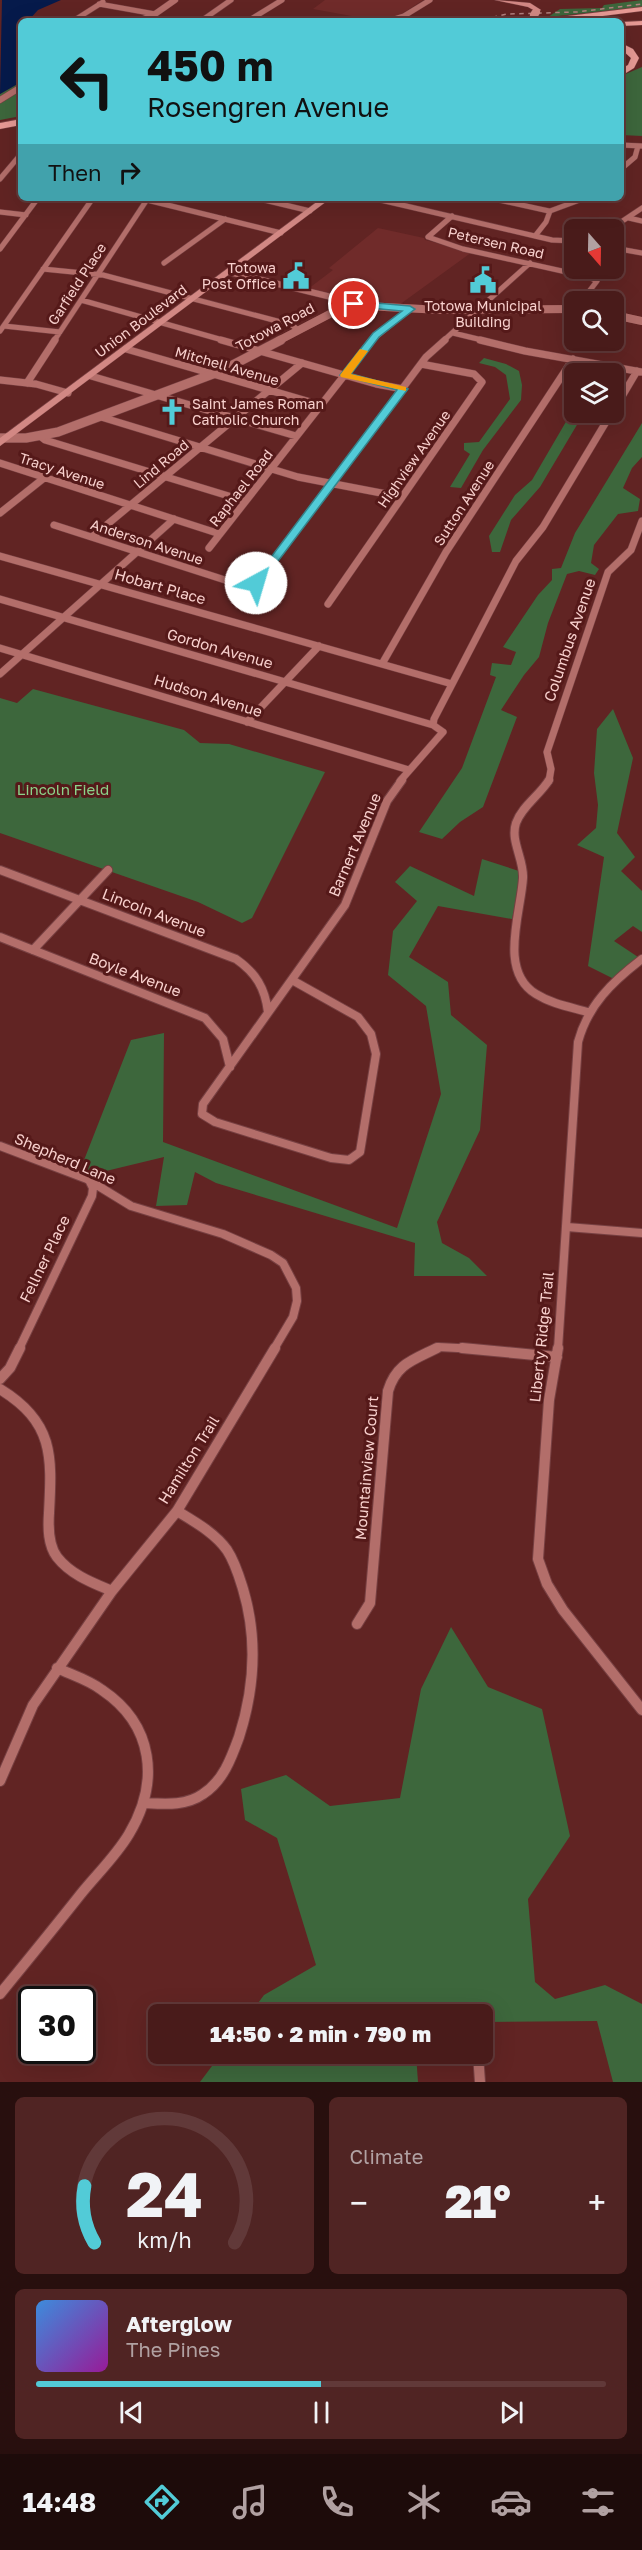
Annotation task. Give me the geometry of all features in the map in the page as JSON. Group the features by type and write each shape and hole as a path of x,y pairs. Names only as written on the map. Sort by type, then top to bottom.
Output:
{"highway":[{"path":"539,14 642,9"},
{"path":"624,25 642,24"},
{"path":"624,31 642,31"},
{"path":"624,47 634,58 631,66 624,71"},
{"path":"0,126 18,123"},
{"path":"0,132 18,129"}],"main road":[{"path":"499,0 530,5 539,14"},
{"path":"508,0 533,0"},
{"name":"Union Boulevard","path":"3,440 323,201"},
{"name":"Totowa Road","path":"3,440 58,432 213,374 341,307 360,304 410,309 564,309"},
{"path":"624,316 640,318"}],"street":[{"path":"78,18 107,0"},
{"path":"146,18 175,0"},
{"path":"205,18 231,0"},
{"path":"253,18 282,0"},
{"path":"398,18 430,0"},
{"path":"99,4 155,14"},
{"path":"0,100 18,89"},
{"path":"624,145 640,146 624,166"},
{"path":"0,179 18,158"},
{"path":"0,249 36,201"},
{"path":"2,329 91,201"},
{"name":"Garfield Place","path":"27,383 147,201"},
{"path":"156,201 281,233"},
{"path":"268,201 310,211"},
{"path":"385,201 564,241"},
{"path":"503,201 549,212 577,201"},
{"path":"624,221 642,208"},
{"path":"0,212 26,215"},
{"path":"535,236 546,222 549,212"},
{"name":"Petersen Road","path":"452,216 428,237 595,277 597,281 589,291"},
{"path":"629,218 642,221"},
{"path":"165,263 225,219"},
{"path":"624,250 642,254"},
{"path":"332,483 421,364 530,263"},
{"path":"43,268 98,274 292,325 298,330"},
{"path":"229,272 360,304"},
{"path":"81,300 258,351 403,389"},
{"name":"Raphael Road","path":"209,548 376,335 410,309"},
{"path":"2,329 60,332"},
{"path":"453,333 525,351 640,371"},
{"name":"Mitchell Avenue","path":"126,349 321,405"},
{"name":"Sutton Avenue","path":"382,664 451,544 573,359"},
{"name":"Lind Road","path":"92,537 302,363"},
{"name":"Highview Avenue","path":"328,604 482,382 477,375 469,372 421,364"},
{"name":"Barnert Avenue","path":"624,395 640,371"},
{"path":"91,376 296,436"},
{"path":"0,380 27,383 68,393"},
{"path":"101,417 298,477 402,497"},
{"name":"Barnert Avenue","path":"292,980 358,1017 374,1039 376,1054 360,1152 349,1160 338,1160 221,1124 207,1119 202,1114 202,1109 268,1012 345,905 387,801 409,770 442,732 433,725 516,561 543,527 606,423"},
{"path":"40,436 45,440 245,501"},
{"name":"Tracy Avenue","path":"0,463 220,534"},
{"path":"0,513 45,478"},
{"name":"Anderson Avenue","path":"54,525 237,583 256,583 332,483"},
{"path":"0,674 174,519"},
{"name":"Columbus Avenue","path":"588,1012 564,1007 534,994 520,981 515,970 524,873 514,829 550,778 549,746 608,572 631,550 642,521"},
{"name":"Hobart Place","path":"0,556 452,684"},
{"name":"Gordon Avenue","path":"0,599 433,725"},
{"path":"247,722 319,646"},
{"name":"Hudson Avenue","path":"0,648 409,770"},
{"name":"Lincoln Avenue","path":"0,870 236,959 251,969 261,981 268,1012"},
{"path":"33,950 108,870"},
{"name":"Boyle Avenue","path":"0,937 205,1018 217,1027 225,1039 230,1067"},
{"name":"Liberty Ridge Trail","path":"642,959 605,990 588,1012 578,1042 557,1357 549,1400 538,1559 547,1584 558,1603 642,1711"},
{"name":"Shepherd Lane","path":"0,1146 90,1182 131,1206 153,1211"},
{"name":"Fellner Place","path":"0,1379 10,1368 92,1196 93,1188 90,1182"},
{"name":"Hamilton Trail","path":"0,1781 25,1720 57,1668 112,1591 177,1511 293,1317 296,1288 283,1263 271,1255 223,1234 153,1211"},
{"path":"567,1227 642,1233"},
{"name":"Mountainview Court","path":"357,1624 370,1603 388,1391 392,1378 400,1367 438,1347 557,1357"},
{"path":"0,1389 22,1403 36,1418 42,1429 49,1450 49,1532 56,1555 74,1573 112,1591"},
{"path":"145,1803 168,1804 192,1800 210,1790 224,1777 247,1714 254,1683 252,1620 235,1565 226,1548 211,1533 177,1511"},
{"path":"0,1994 128,1836 145,1803 148,1755 134,1722 125,1710 104,1691 57,1668"},
{"path":"479,2064 480,2082"}],"shaded area":[{"path":"325,0 423,0 400,15 390,18 362,18 313,9"},
{"path":"378,228 472,252 399,305 364,301 308,289 333,270 329,268"}],"green space":[{"path":"642,0 642,7 548,17 560,9 602,8 604,5"},
{"path":"642,67 642,136 624,135 624,75"},
{"path":"18,84 18,117 0,120 0,94"},
{"path":"484,358 506,364 519,371 522,385 521,400 483,450 461,488 450,487 470,454 464,450 464,443 479,442 510,399 506,375 495,367 479,363"},
{"path":"565,423 578,423 540,487 511,520 500,552 492,552 489,536 515,495 532,480"},
{"path":"642,423 642,457 632,468 623,488 640,499 638,511 618,514 594,545 591,563 599,569 595,575 579,571 567,574 548,623 539,657 501,710 517,717 483,807 460,822 442,839 419,832 462,768 496,677 490,675 492,663 511,665 516,652 503,647 538,595 552,580 552,569 561,568 575,533"},
{"name":"Lincoln Field","path":"33,689 184,730 200,743 229,744 325,772 252,918 242,923 198,902 0,833 0,698 17,703"},
{"path":"613,709 633,758 617,833 635,857 621,871 642,891 642,932 633,926 614,941 641,959 614,979 588,966 604,857 577,845 596,828 598,805 594,773 597,729"},
{"path":"482,859 522,872 512,919 438,906 409,957 448,982 451,1015 487,1045 480,1130 437,1222 442,1243 469,1258 487,1276 414,1276 415,1243 216,1183 195,1172 187,1205 156,1206 164,1157 77,1178 131,1040 164,1033 163,1142 397,1228 441,1094 426,1006 388,975 393,931 417,901 395,882 410,866 474,896"},
{"path":"451,1627 488,1687 542,1709 570,1836 528,1899 535,1982 555,1999 605,1985 642,2004 642,2082 613,2082 597,2021 493,2022 493,2004 257,2004 264,1995 316,1965 277,1838 245,1820 241,1789 286,1775 330,1806 400,1798 421,1689"},
{"path":"214,2064 417,2064 418,2082 200,2082"}],"water":[{"path":"2,0 61,0 38,10 31,18 18,18 18,84 0,94"}],"railway":[{"path":"489,18 507,14 577,12 642,4"}],"slow traffic":[{"path":"364,351 345,375 403,389"}],"place":[{"name":"Totowa Post Office","path":"296,276"},
{"name":"Totowa Municipal Building","path":"483,280"},
{"name":"Saint James Roman Catholic Church","path":"172,412"}],"route":[{"path":"256,583 262,579 403,389 345,375 376,335 410,309 354,304"}]}
